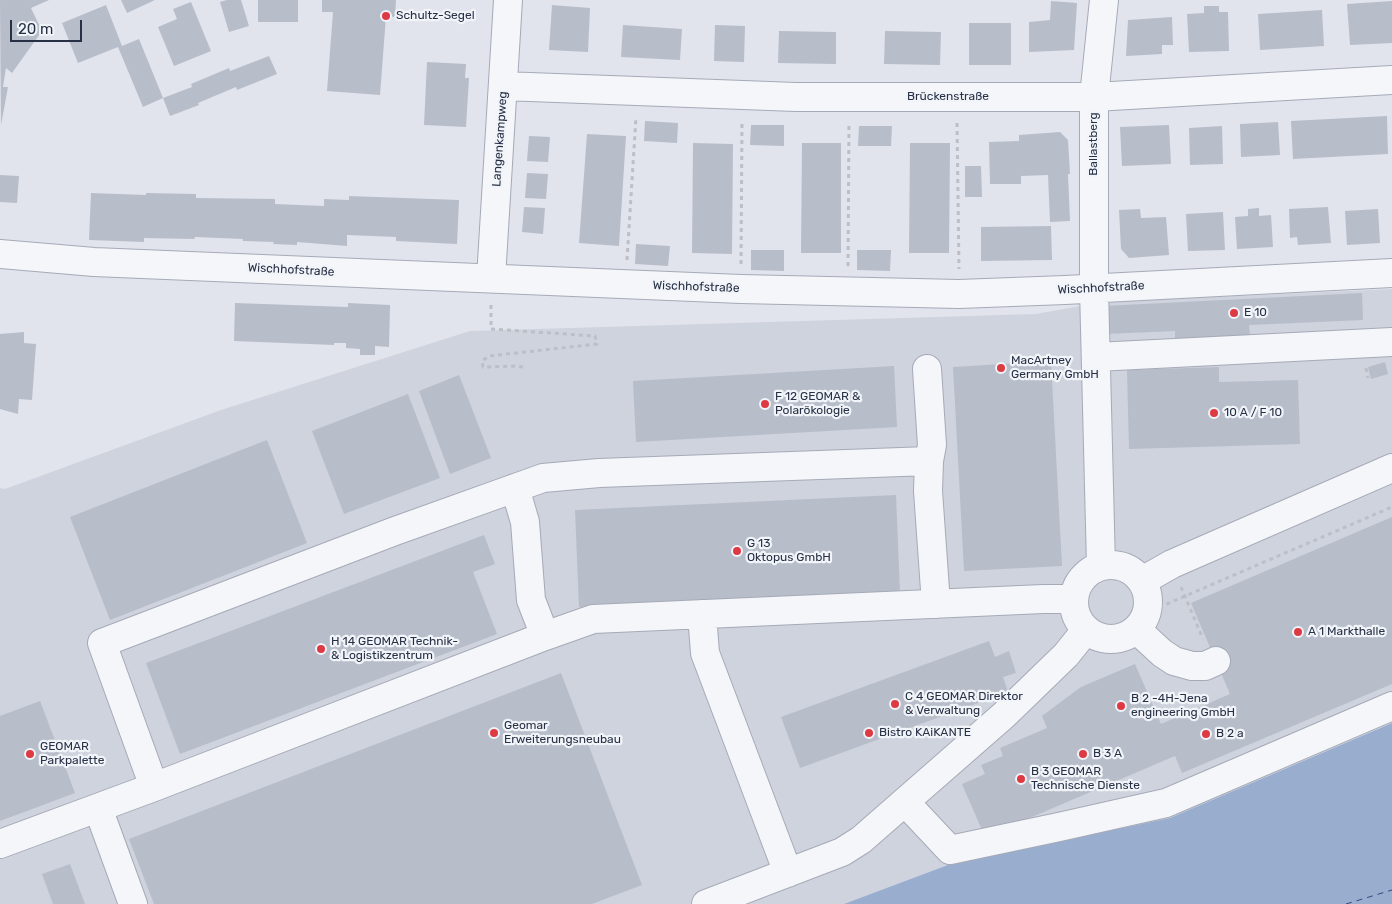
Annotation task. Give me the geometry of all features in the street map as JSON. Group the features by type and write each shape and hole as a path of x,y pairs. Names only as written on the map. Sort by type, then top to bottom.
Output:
{"street":[{"name":"Langenkampweg","path":"491,278 508,0"},
{"name":"Ballastberg","path":"1101,566 1094,289 1094,97 1104,0"},
{"name":"Brückenstraße","path":"504,86 849,97 1094,97 1392,80"},
{"name":"Wischhofstraße","path":"0,254 94,262 741,289 959,294 1094,289 1392,273"},
{"path":"1096,357 1392,342"},
{"path":"927,369 932,445 929,460 928,491 936,604"},
{"path":"154,787 102,643 543,478 599,473 929,460"},
{"path":"1142,581 1172,564 1392,468"},
{"path":"515,488 525,522 531,600 545,636"},
{"path":"1116,565 1131,570 1142,581 1147,590 1143,619 1128,636 1117,640 1106,640 1086,630 1077,616 1074,599 1076,588 1091,571 1101,566 1116,565"},
{"path":"0,844 593,619 1074,599"},
{"path":"702,614 705,654 788,873"},
{"path":"1143,619 1162,653 1174,662 1192,666 1204,666 1214,662"},
{"path":"706,904 850,848 906,802 1021,698 1066,655 1086,630"},
{"path":"906,802 950,850 1166,803 1392,706"},
{"path":"98,808 134,904"}],"path":[{"path":"625,284 638,91"},
{"path":"741,289 742,95"},
{"path":"848,292 849,97"},
{"path":"957,97 959,294"},
{"path":"491,278 491,329 596,336 597,344 489,356 482,361 483,367 518,366 525,368"},
{"path":"1365,366 1368,378"},
{"path":"1143,619 1162,606 1392,507"},
{"path":"1172,564 1214,662"}],"shaded area":[{"path":"1392,289 1392,723 1170,818 953,863 844,904 0,904 0,488 5,489 221,410 470,331 1036,314 1102,302"}],"water":[{"path":"1392,723 1392,904 844,904 953,863 1170,818"}],"building":[{"path":"0,0 49,0 31,8 42,31 12,73 6,68 3,87 8,87 1,125"},
{"path":"121,0 155,0 127,13"},
{"path":"241,0 249,26 229,32 220,2"},
{"path":"258,0 298,0 298,22 258,22"},
{"path":"322,0 396,0 395,17 386,16 380,95 327,91 333,12 322,12"},
{"path":"1051,1 1077,3 1074,50 1029,52 1029,22 1050,20"},
{"path":"1392,1 1392,43 1350,45 1347,4"},
{"path":"191,2 211,51 174,66 158,27 177,19 173,9"},
{"path":"106,5 122,46 139,39 163,98 143,107 118,47 78,63 62,23"},
{"path":"552,5 590,8 588,52 549,50"},
{"path":"1204,6 1219,6 1219,12 1228,12 1229,51 1189,52 1187,14 1204,13"},
{"path":"1322,10 1324,46 1260,50 1258,14"},
{"path":"1172,17 1173,45 1162,45 1162,54 1126,56 1128,20"},
{"path":"969,23 1011,23 1011,65 969,65"},
{"path":"623,25 682,29 680,60 621,57"},
{"path":"715,25 745,26 744,62 714,61"},
{"path":"779,31 836,32 836,64 778,63"},
{"path":"885,31 941,32 940,65 884,64"},
{"path":"269,56 277,74 237,90 236,87 198,103 199,105 170,116 163,98 192,87 191,84 229,68 230,71"},
{"path":"427,62 466,64 465,78 469,78 466,127 424,125"},
{"path":"1387,116 1388,154 1293,159 1291,121"},
{"path":"645,121 678,123 677,143 644,141"},
{"path":"1278,122 1280,155 1241,157 1240,124"},
{"path":"751,125 784,125 784,146 750,145"},
{"path":"1169,125 1171,164 1122,166 1120,127"},
{"path":"859,126 892,126 891,146 858,146"},
{"path":"1222,126 1223,164 1190,165 1189,128"},
{"path":"1060,132 1068,140 1070,221 1050,222 1048,175 1021,176 1021,184 990,184 989,142 1019,141 1019,135"},
{"path":"587,134 626,136 619,246 579,243"},
{"path":"529,136 550,137 548,162 527,161"},
{"path":"693,143 733,144 732,254 692,253"},
{"path":"802,143 841,143 841,253 801,253"},
{"path":"910,143 950,143 949,253 909,253"},
{"path":"965,166 981,166 982,197 965,197"},
{"path":"527,173 548,174 546,199 525,198"},
{"path":"0,175 19,176 17,203 0,202"},
{"path":"91,193 196,194 196,198 275,199 275,204 324,206 324,199 349,200 349,196 459,200 457,244 396,241 396,237 347,235 347,246 297,242 297,245 273,244 274,242 243,241 243,239 195,237 194,239 144,238 144,242 89,240"},
{"path":"524,207 545,208 543,234 522,232"},
{"path":"1328,207 1331,243 1298,245 1297,237 1290,238 1289,209"},
{"path":"1259,208 1259,216 1271,215 1273,247 1237,249 1235,217 1248,216 1248,209"},
{"path":"1140,209 1141,218 1166,217 1169,255 1129,258 1121,249 1119,210"},
{"path":"1378,209 1380,243 1347,245 1345,211"},
{"path":"1223,212 1225,250 1188,251 1186,214"},
{"path":"1051,226 1052,260 981,261 981,227"},
{"path":"636,244 670,246 668,266 635,264"},
{"path":"751,250 784,250 784,271 751,270"},
{"path":"857,250 891,250 890,271 857,270"},
{"name":"E 10","path":"1362,293 1363,320 1249,325 1250,336 1175,340 1175,331 1105,334 1104,306"},
{"path":"235,303 348,307 348,303 390,305 389,347 375,346 375,355 360,355 360,349 346,348 346,343 334,343 334,345 234,341"},
{"path":"24,332 24,343 36,344 32,400 19,399 18,414 0,409 0,334"},
{"path":"1051,361 1062,566 964,571 953,367"},
{"path":"1385,362 1388,374 1371,379 1368,367"},
{"name":"F 12 GEOMAR & Polarökologie","path":"894,366 897,427 636,442 633,381"},
{"name":"10 A / F 10","path":"1219,367 1219,382 1298,380 1300,444 1129,449 1127,370"},
{"path":"459,375 491,458 450,474 419,391"},
{"path":"408,394 440,478 344,514 312,431"},
{"path":"267,440 307,543 110,620 70,517"},
{"name":"G 13 Oktopus GmbH","path":"896,495 900,592 579,607 575,510"},
{"path":"1392,517 1392,684 1182,773 1175,756 985,837 962,784 985,774 981,765 1003,756 1000,748 1047,728 1042,716 1081,687 1135,664 1161,724 1230,694 1191,603"},
{"name":"H 14 GEOMAR Technik- & Logistikzentrum","path":"484,535 495,564 473,572 497,634 180,754 146,663"},
{"name":"C 4 GEOMAR Direktor & Verwaltung","path":"989,641 995,657 1009,651 1016,673 1003,677 1008,692 800,768 781,717"},
{"name":"Geomar Erweiterungsneubau","path":"561,673 642,885 592,904 154,904 129,839"},
{"name":"GEOMAR Parkpalette","path":"40,701 75,793 0,821 0,716"},
{"path":"70,864 85,904 53,904 42,874"}],"ferry route":[{"path":"1346,904 1392,890"}],"place":[{"name":"Schultz-Segel","path":"386,16"},
{"name":"E 10","path":"1234,313"},
{"name":"MacArtney Germany GmbH","path":"1001,368"},
{"name":"F 12 GEOMAR & Polarökologie","path":"765,404"},
{"name":"10 A / F 10","path":"1214,413"},
{"name":"G 13 Oktopus GmbH","path":"737,551"},
{"name":"A 1 Markthalle","path":"1298,632"},
{"name":"H 14 GEOMAR Technik- & Logistikzentrum","path":"321,649"},
{"name":"C 4 GEOMAR Direktor & Verwaltung","path":"895,704"},
{"name":"B 2 -4H-Jena engineering GmbH","path":"1121,706"},
{"name":"Geomar Erweiterungsneubau","path":"494,733"},
{"name":"Bistro KAiKANTE","path":"869,733"},
{"name":"B 2 a","path":"1206,734"},
{"name":"GEOMAR Parkpalette","path":"30,754"},
{"name":"B 3 A","path":"1083,754"},
{"name":"B 3 GEOMAR Technische Dienste","path":"1021,779"}]}
